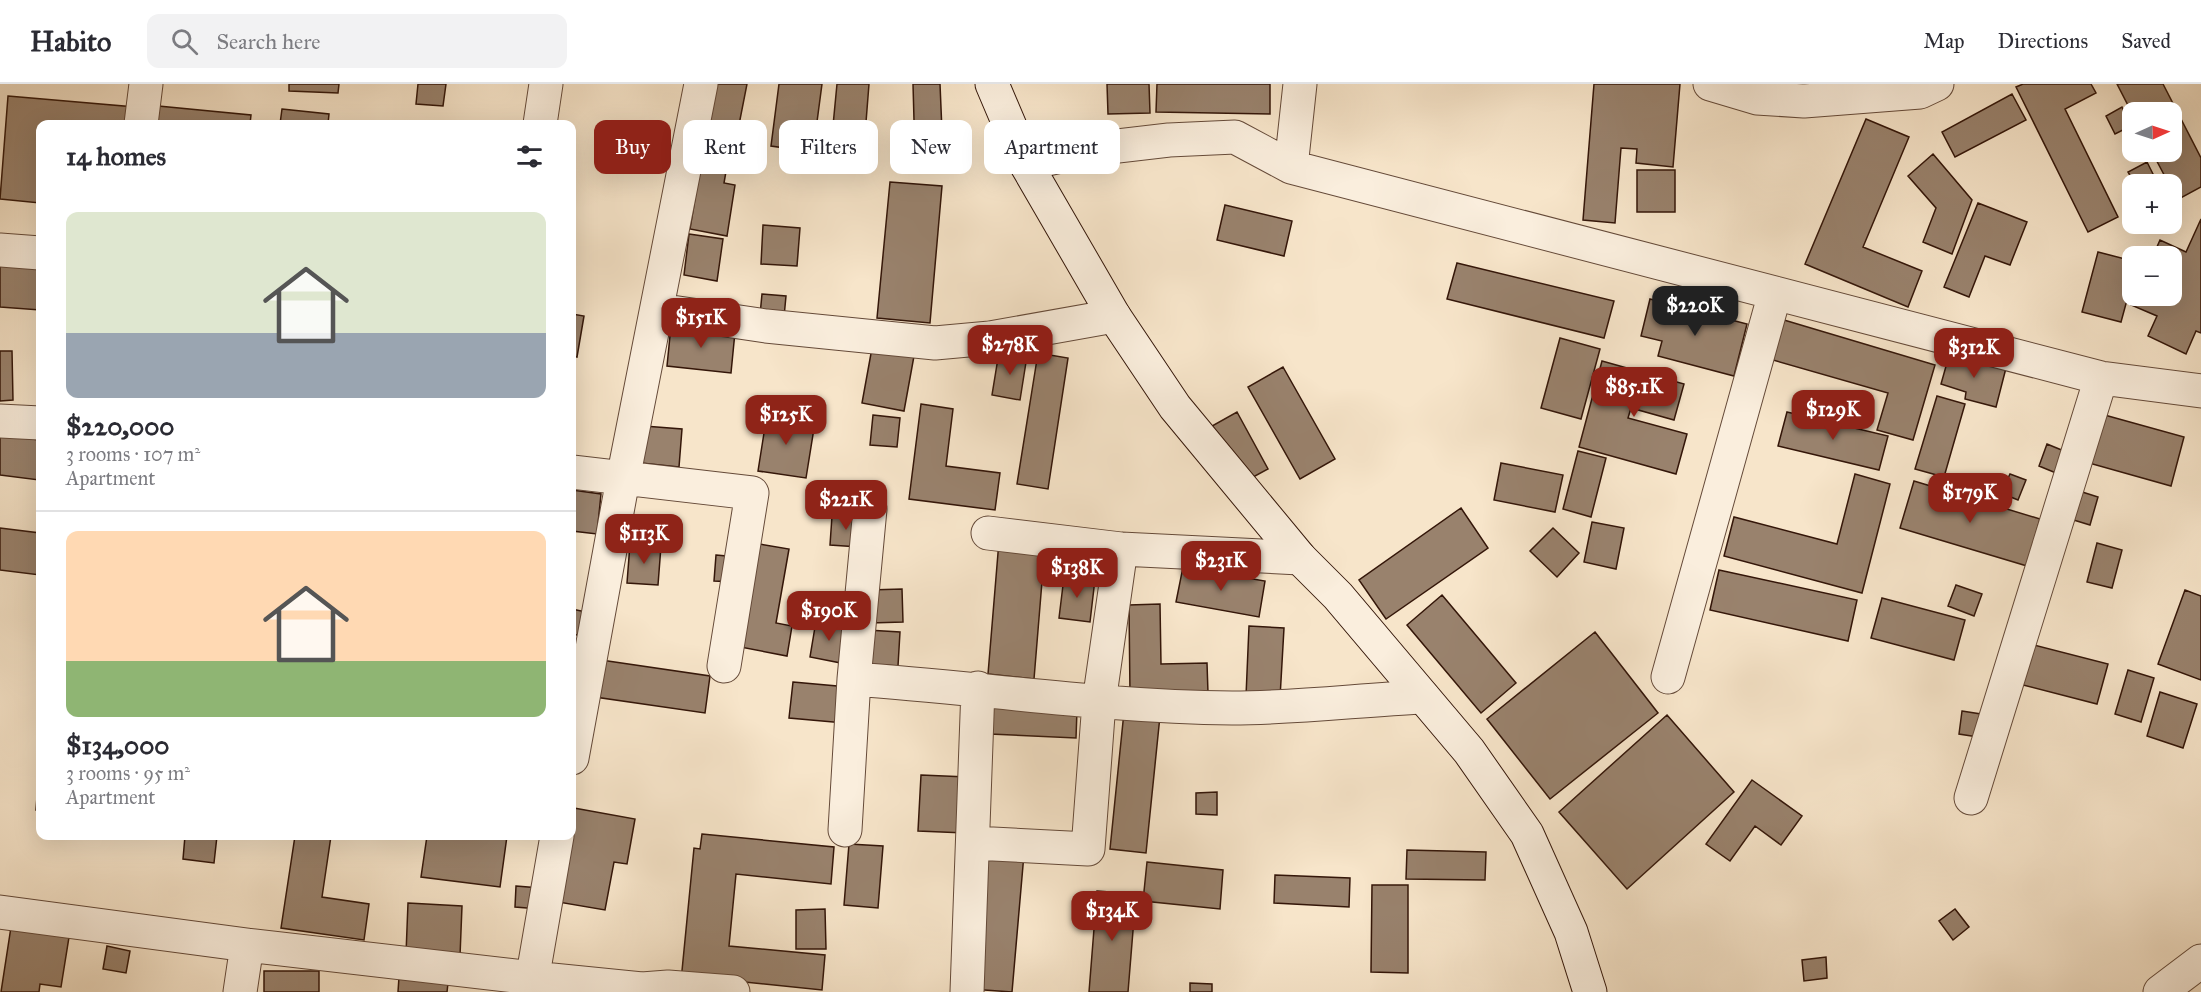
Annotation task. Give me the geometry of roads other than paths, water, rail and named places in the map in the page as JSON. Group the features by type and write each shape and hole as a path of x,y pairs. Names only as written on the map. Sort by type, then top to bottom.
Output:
{"street":[{"path":"142,120 146,84"},
{"path":"541,120 546,84"},
{"path":"576,736 623,479 701,84"},
{"path":"992,84 1007,120"},
{"path":"1291,167 1300,84"},
{"path":"1710,84 1756,98 1804,101 1851,95 1920,92 1937,84"},
{"path":"1120,146 1169,140 1235,137 1291,167 2101,378 2201,391"},
{"path":"1032,174 1114,315 1175,406 1300,558 1338,596 1469,751 1527,834 1571,932 1590,992"},
{"path":"0,250 36,253"},
{"path":"1668,677 1775,293"},
{"path":"658,310 766,326 935,343 990,338 1114,315"},
{"path":"1971,798 2101,378"},
{"path":"0,421 36,423"},
{"path":"576,473 752,493 724,666"},
{"path":"845,830 854,679 870,509"},
{"path":"988,533 1121,549 1300,558"},
{"path":"973,843 1088,849 1099,702 1121,549"},
{"path":"854,679 978,688 1099,702 1233,708 1423,697"},
{"path":"967,992 978,688"},
{"path":"531,985 556,840"},
{"path":"0,912 531,985 642,991 668,987 733,992"},
{"path":"240,992 247,945"},
{"path":"2160,992 2201,961"}]}
